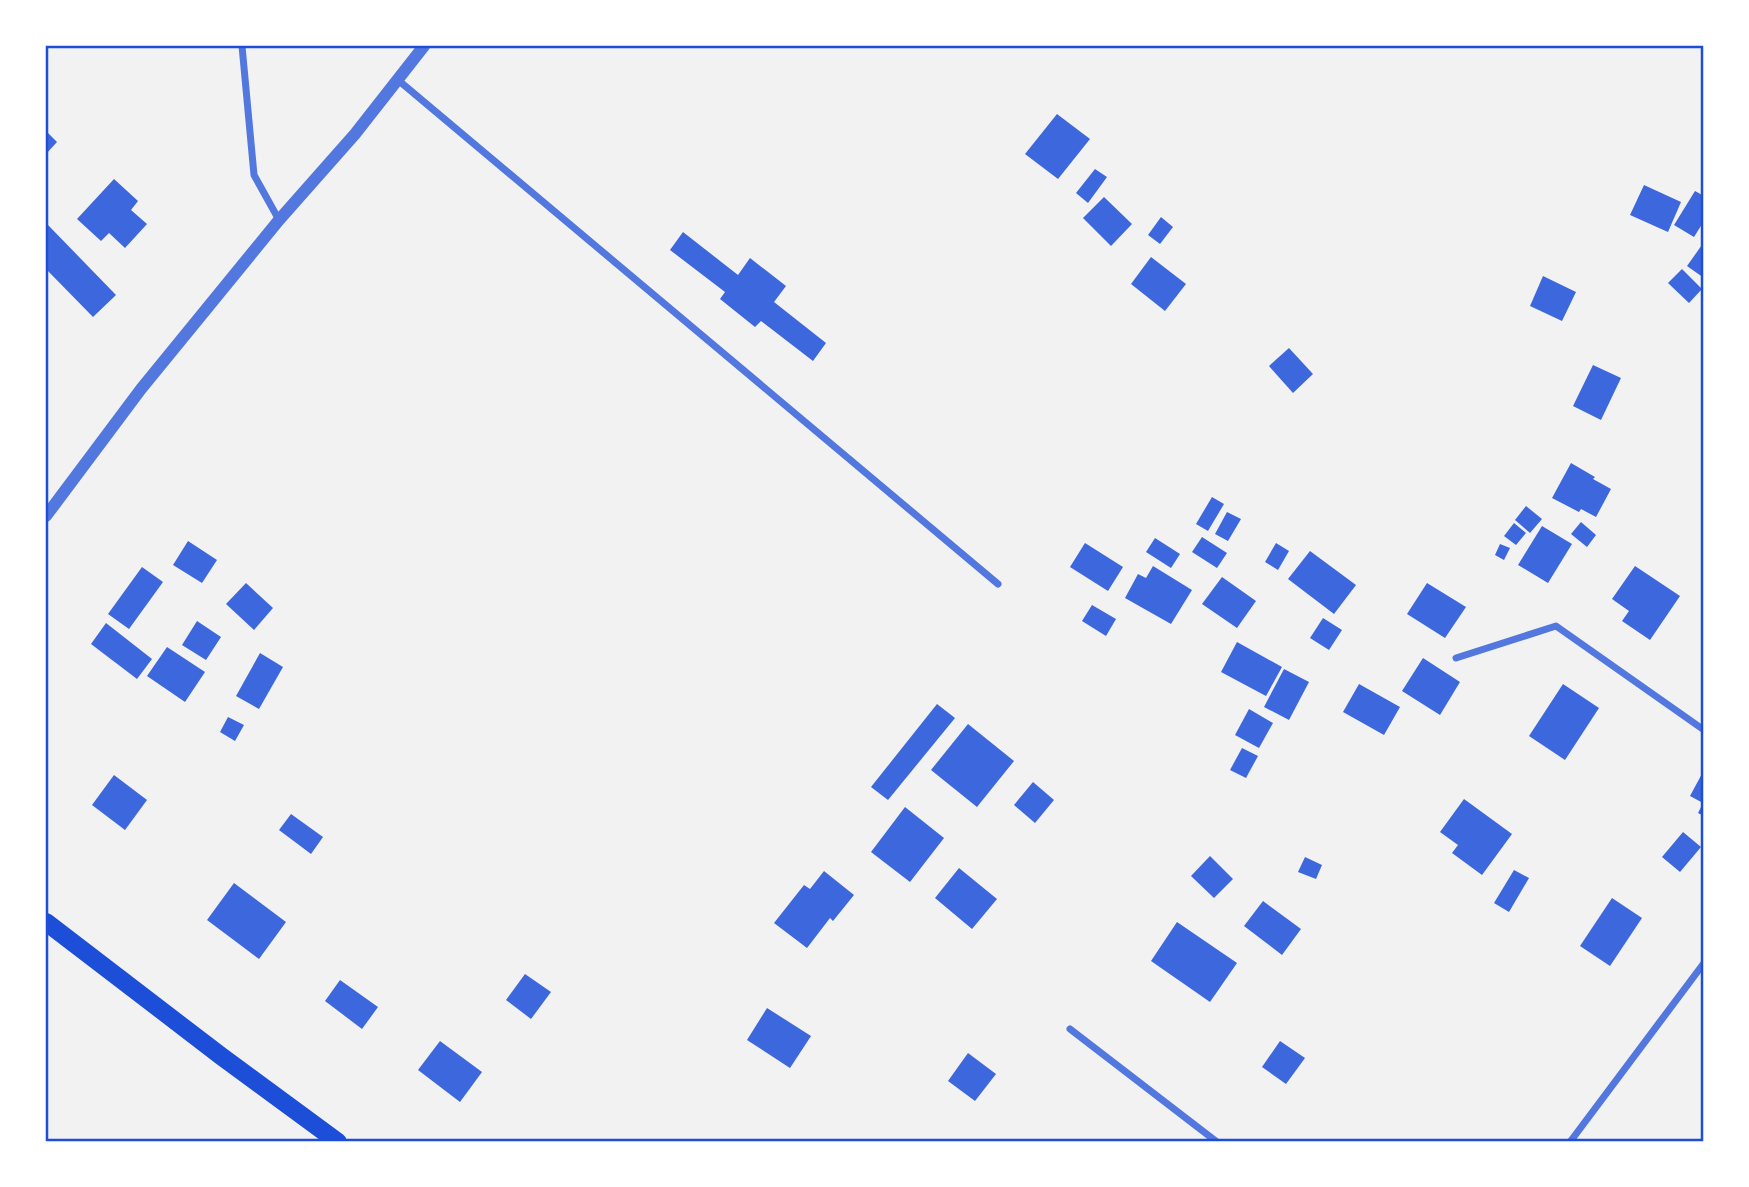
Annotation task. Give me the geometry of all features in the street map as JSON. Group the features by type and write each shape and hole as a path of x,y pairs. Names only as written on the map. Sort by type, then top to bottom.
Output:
{"main road":[{"path":"46,922 338,1142"}],"street":[{"path":"242,46 254,175 279,220"},
{"path":"46,516 141,389 279,220 355,134 424,46"},
{"path":"398,80 998,584"},
{"path":"1456,658 1556,626 1703,730"},
{"path":"1570,1142 1703,963"},
{"path":"1070,1030 1217,1142"}],"building":[{"path":"1057,114 1090,139 1058,179 1025,154"},
{"path":"46,131 57,142 46,154"},
{"path":"1095,169 1107,177 1088,203 1076,193"},
{"path":"114,179 138,201 131,210 147,224 125,248 109,233 101,241 77,219"},
{"path":"1644,185 1681,202 1668,232 1630,215"},
{"path":"1695,191 1704,196 1704,221 1694,237 1674,225"},
{"path":"1104,197 1132,224 1111,246 1083,218"},
{"path":"1161,217 1173,227 1160,244 1148,235"},
{"path":"48,225 116,295 93,317 46,269"},
{"path":"683,232 738,275 750,258 786,286 774,302 826,343 813,361 761,321 755,327 720,299 725,292 670,250"},
{"path":"1704,242 1704,278 1687,266"},
{"path":"1151,257 1186,284 1165,311 1131,284"},
{"path":"1682,269 1702,289 1689,303 1668,283"},
{"path":"1543,276 1576,292 1562,321 1530,306"},
{"path":"1289,348 1313,374 1293,393 1269,366"},
{"path":"1593,365 1621,378 1601,420 1573,406"},
{"path":"1571,463 1611,489 1596,517 1581,509 1579,512 1552,498"},
{"path":"1212,497 1224,504 1208,531 1196,524"},
{"path":"1526,506 1542,519 1530,533 1515,520"},
{"path":"1227,512 1241,519 1228,541 1215,534"},
{"path":"1581,522 1596,535 1587,547 1571,534"},
{"path":"1514,523 1526,533 1516,545 1504,536"},
{"path":"1542,526 1572,544 1548,583 1518,565"},
{"path":"1202,537 1227,553 1217,568 1192,552"},
{"path":"1155,538 1180,554 1171,568 1146,552"},
{"path":"188,541 217,560 202,583 173,565"},
{"path":"1085,543 1123,567 1108,591 1070,567"},
{"path":"1276,543 1289,551 1278,570 1265,562"},
{"path":"1500,544 1510,548 1504,560 1495,555"},
{"path":"1310,551 1356,585 1334,614 1288,579"},
{"path":"1153,566 1192,590 1171,624 1125,598 1138,574 1146,578"},
{"path":"1635,566 1680,596 1650,640 1622,621 1629,611 1612,599"},
{"path":"142,567 163,582 129,629 108,614"},
{"path":"1222,577 1256,601 1237,628 1202,604"},
{"path":"246,583 273,608 254,630 226,604"},
{"path":"1427,583 1466,607 1445,638 1407,614"},
{"path":"1092,605 1116,619 1106,636 1082,621"},
{"path":"1323,618 1342,630 1329,650 1310,638"},
{"path":"197,621 221,637 206,660 182,645"},
{"path":"106,623 152,659 137,679 91,644"},
{"path":"1237,642 1282,667 1266,696 1221,672"},
{"path":"167,647 205,672 185,702 147,676"},
{"path":"260,653 283,667 259,709 236,696"},
{"path":"1423,658 1460,682 1440,715 1402,691"},
{"path":"1284,669 1309,682 1289,720 1264,707"},
{"path":"1359,684 1400,707 1384,735 1343,712"},
{"path":"1563,684 1599,708 1565,760 1529,736"},
{"path":"937,704 955,718 888,800 871,787"},
{"path":"1249,709 1273,723 1259,748 1235,735"},
{"path":"228,717 244,725 235,741 220,732"},
{"path":"968,724 1014,761 977,807 931,770"},
{"path":"1242,748 1258,756 1246,778 1230,770"},
{"path":"1704,770 1704,816 1698,813 1703,803 1690,796"},
{"path":"114,775 147,800 125,830 92,805"},
{"path":"1033,782 1054,800 1035,823 1014,805"},
{"path":"1464,799 1512,834 1482,875 1452,853 1458,845 1440,832"},
{"path":"905,807 944,838 910,882 871,852"},
{"path":"291,814 323,837 311,854 279,830"},
{"path":"1683,832 1701,847 1680,872 1662,857"},
{"path":"1210,856 1233,879 1214,898 1191,876"},
{"path":"1305,857 1322,865 1316,879 1298,872"},
{"path":"959,868 997,899 972,929 935,898"},
{"path":"1514,870 1529,878 1509,912 1494,903"},
{"path":"824,871 854,895 833,921 830,918 807,948 774,923 804,885 810,889"},
{"path":"234,883 286,922 259,959 207,920"},
{"path":"1612,898 1642,918 1610,966 1580,946"},
{"path":"1263,901 1301,929 1282,955 1244,926"},
{"path":"1177,922 1237,963 1210,1002 1151,961"},
{"path":"525,974 551,992 531,1019 506,1000"},
{"path":"340,980 378,1007 362,1029 325,1001"},
{"path":"767,1008 811,1036 790,1068 747,1040"},
{"path":"440,1041 482,1072 460,1102 418,1070"},
{"path":"1280,1041 1305,1058 1286,1084 1262,1067"},
{"path":"968,1053 996,1074 975,1101 948,1081"}]}
